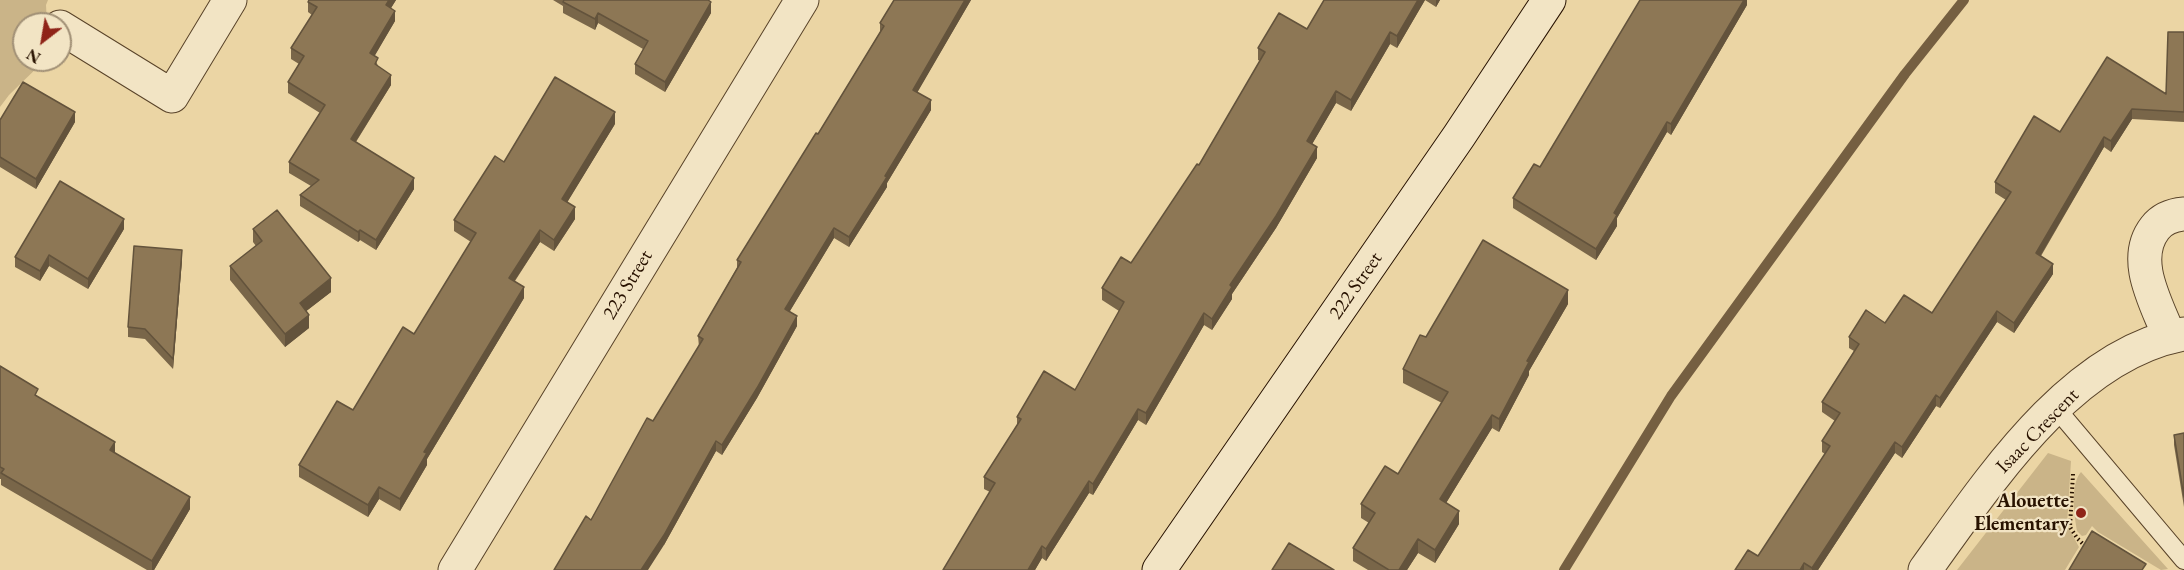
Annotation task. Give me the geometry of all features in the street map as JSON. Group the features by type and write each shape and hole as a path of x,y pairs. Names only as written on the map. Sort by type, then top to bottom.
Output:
{"street":[{"path":"72,34 172,96 230,0"},
{"name":"223 Street","path":"455,570 802,0"},
{"name":"222 Street","path":"1159,570 1459,136 1549,0"},
{"path":"2177,335 2151,290 2145,270 2144,255 2150,237 2160,223 2169,217 2184,214"},
{"name":"Isaac Crescent","path":"1925,570 2002,466 2055,407 2091,377 2123,355 2177,335"}],"lane":[{"path":"2055,407 2184,560"}],"path":[{"path":"2087,548 2070,527 2073,473 2093,453"},
{"path":"2083,556 2093,539"}],"shaded area":[{"path":"0,0 48,0 46,12 12,12 12,72 33,72 0,107"},
{"path":"2048,453 2071,461 2067,525 2079,547 2065,570 1957,570"},
{"path":"2081,472 2168,569 2161,570 2098,532 2092,526 2086,535 2082,536 2077,531 2074,492"}],"building":[{"path":"309,0 389,0 386,5 395,11 370,53 378,58 375,64 391,75 351,139 414,178 376,240 360,230 358,232 300,195 319,180 289,162 325,105 288,82 304,56 291,48 317,7 308,2"},
{"path":"564,0 708,0 711,2 665,82 635,64 648,41 598,13 595,19 563,2"},
{"path":"894,0 965,0 913,90 931,100 885,176 887,177 849,237 834,228 785,309 797,316 757,388 722,445 716,441 664,535 641,570 554,570 586,516 591,520 647,418 653,421 703,339 698,336 741,262 737,260 884,26 880,23"},
{"path":"1324,0 1418,0 1397,36 1390,32 1351,100 1336,91 1307,141 1317,147 1276,216 1230,285 1232,287 1212,319 1204,313 1146,413 1138,409 1093,484 1089,481 1046,549 1042,546 1028,570 943,570 995,483 984,477 1021,419 1017,417 1044,371 1075,390 1124,302 1102,288 1121,257 1131,263 1197,164 1199,165 1265,52 1258,48 1279,13 1307,29"},
{"path":"1640,0 1744,0 1671,124 1667,122 1614,213 1617,215 1596,249 1513,198 1534,164 1540,167"},
{"path":"2168,32 2184,32 2184,112 2132,109 2111,141 2104,137 2036,253 2053,264 2014,323 1997,311 1940,398 1936,395 1902,447 1895,442 1812,568 1804,563 1800,570 1735,570 1748,550 1758,556 1830,446 1822,441 1840,413 1822,402 1859,344 1849,337 1866,310 1885,323 1904,295 1932,313 2011,192 1995,182 2034,116 2060,132 2107,57 2166,94"},
{"path":"555,77 615,112 562,199 575,207 554,240 540,230 509,278 524,287 424,452 427,453 400,499 379,487 368,505 299,465 337,401 353,410 403,327 414,334 476,233 454,220 495,156 504,162"},
{"path":"23,82 75,112 36,179 0,157 0,120"},
{"path":"60,181 124,219 88,279 49,255 40,271 15,257"},
{"path":"277,210 331,278 300,303 309,315 285,334 230,266 262,241 253,229"},
{"path":"1483,240 1568,290 1527,361 1529,362 1499,419 1492,415 1440,499 1459,511 1435,550 1418,539 1399,570 1389,570 1353,548 1375,513 1361,504 1385,466 1398,474 1448,392 1403,369 1420,335 1426,337"},
{"path":"134,246 182,250 173,359 145,329 128,327"},
{"path":"0,366 38,389 35,395 115,442 110,450 190,497 152,561 1,473 4,469 0,467"},
{"path":"2184,433 2184,497 2174,435"},
{"path":"2092,531 2146,564 2142,570 2069,570"},
{"path":"1289,543 1334,570 1272,570"}],"waterway":[{"path":"1564,570 1671,396 1905,74 1964,0"}],"place":[{"name":"Alouette Elementary","path":"2081,513"}]}
